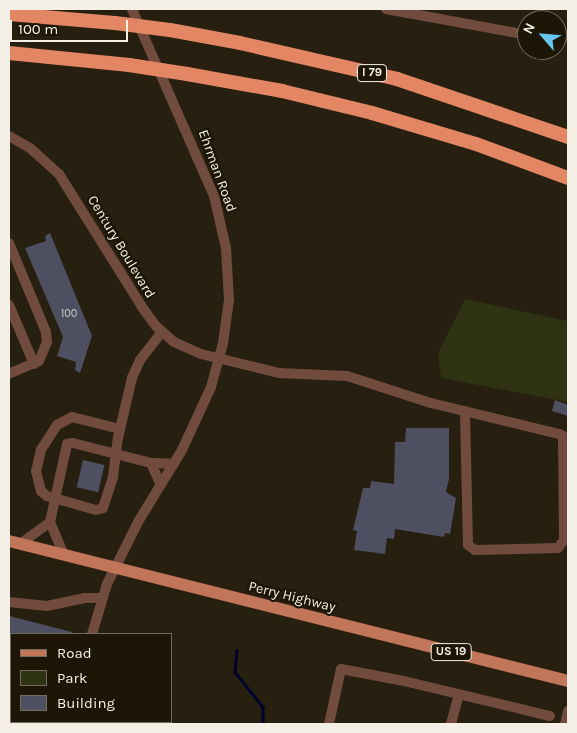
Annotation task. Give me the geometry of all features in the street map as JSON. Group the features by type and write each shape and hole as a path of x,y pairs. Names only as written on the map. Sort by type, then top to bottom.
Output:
{"highway":[{"name":"I 79","path":"9,14 115,23 170,30 240,43 396,79 568,137"},
{"path":"9,54 129,65 282,91 372,113 476,144 568,178"}],"main road":[{"name":"Perry Highway","path":"14,543 568,681"}],"street":[{"name":"Ehrman Road","path":"92,633 102,598 115,568 174,464 206,399 220,358 229,287 226,248 219,210 193,143 132,9"},
{"path":"389,9 517,33"},
{"name":"Century Boulevard","path":"9,136 30,148 59,174 111,260 162,332 182,346 286,375 340,374 465,411 563,436 564,540 558,548 549,551 475,550 468,545 465,411"},
{"path":"9,243 46,332 44,352 34,364 9,374"},
{"path":"9,306 34,364"},
{"path":"120,429 72,417 57,425 41,450 36,471 42,491 55,499 96,510 103,508 120,429 140,360 162,332"},
{"path":"64,555 50,522 67,444 72,442 152,463 174,464"},
{"path":"152,463 161,485"},
{"path":"14,543 50,522"},
{"path":"9,602 47,606 84,598 102,598"},
{"path":"329,724 341,670 459,694 550,716"},
{"path":"452,724 459,694"},
{"path":"566,724 568,711"}],"green space":[{"path":"465,299 568,321 568,402 441,378 438,353"}],"building":[{"path":"50,233 92,336 80,373 75,370 76,362 57,356 63,337 25,248 46,241 45,236"},
{"path":"555,400 568,405 568,416 552,411"},
{"path":"406,428 449,428 449,479 446,492 456,498 450,534 445,533 444,537 395,529 394,539 387,538 385,554 354,550 357,531 353,530 363,488 370,488 371,481 394,484 395,442 405,442"},
{"path":"83,460 104,465 98,492 77,487"},
{"path":"9,616 72,632 72,633 9,634"}],"waterway":[{"path":"237,650 235,672 263,707 263,724"}]}
